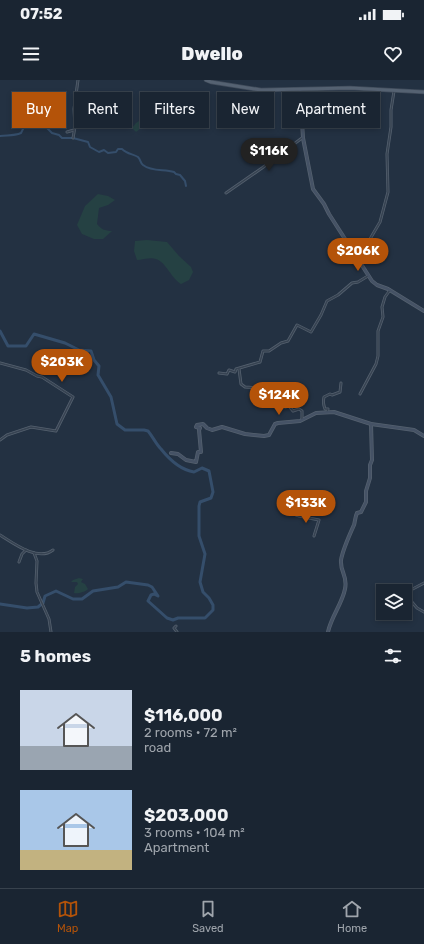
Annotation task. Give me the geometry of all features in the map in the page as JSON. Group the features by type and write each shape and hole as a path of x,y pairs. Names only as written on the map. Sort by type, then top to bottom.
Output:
{"main road":[{"path":"206,80 232,86 261,90 350,88 424,92"},
{"path":"300,89 303,138 314,191 324,204 372,281 424,311"},
{"path":"171,453 178,454 186,460 196,462 198,452 201,452 200,428 196,427 197,425 203,424 212,430 222,427 231,431 234,430 235,432 264,436 269,435 275,424 302,420 310,415 327,412 340,413 371,424 414,430 424,436"},
{"path":"328,632 343,598 346,583 346,579 342,571 341,559 354,524 356,513 361,512 366,502 366,491 370,478 370,465 372,460 371,424"}],"street":[{"path":"73,138 78,80"},
{"path":"356,255 370,239 380,222 388,192 387,154 394,91"},
{"path":"67,132 74,130"},
{"path":"226,193 303,138"},
{"path":"219,374 227,374 229,370 235,372 236,369 260,362 263,351 269,351 281,343 288,341 297,325 311,332 327,301 338,295 352,283 358,282 369,276"},
{"path":"360,394 376,364 378,356 378,331 382,317 382,307 385,297 390,290"},
{"path":"0,363 26,370 42,377 73,397 56,431 31,427 7,435 0,440"},
{"path":"239,369 241,384 258,388 258,392 275,392 280,394 278,407 289,406 293,411 299,409 302,411 302,420"},
{"path":"327,412 328,409 325,409 323,400 324,396 340,392 341,383"},
{"path":"296,514 318,520 314,536"},
{"path":"0,535 34,553 50,552 53,550"},
{"path":"19,562 22,554 26,550"},
{"path":"34,553 37,561 36,583 40,599 49,619 51,632"},
{"path":"424,583 407,592 406,595 417,608 424,612"},
{"path":"176,626 174,628 177,632"}],"green space":[{"path":"317,90 319,92 309,92"},
{"path":"140,121 141,128 136,132 132,128"},
{"path":"98,194 108,196 115,200 108,205 99,208 97,224 107,231 112,231 103,239 94,239 82,234 77,225 85,206"},
{"path":"147,240 167,242 191,267 193,272 189,280 181,284 174,278 163,263 154,258 137,260 134,251 135,241"},
{"path":"79,578 83,579 81,582 85,584 88,589 74,593 75,587 78,584 77,582 71,582"}],"waterway":[{"path":"0,136 21,133 27,123 31,125 40,121 52,133 59,135 62,138 73,138 88,142 90,147 99,152 104,150 108,153 116,152 118,149 122,149 138,157 142,164 147,167 154,170 174,172 180,175 185,181 186,186"},
{"path":"0,331 8,346 26,346 34,334 65,343 79,350 91,351 94,360 99,366 98,375 111,397 117,424 125,430 148,431 168,457 184,469 194,472 202,468 209,471 213,492 211,498 200,502 199,506 199,536 205,554 200,582 203,592 213,605 213,610 205,618 178,618 173,620 167,618 148,601 151,595 154,594 158,596 152,587 148,585 126,582 118,587 93,591 82,599 73,599 56,591 45,596 43,603 38,607 27,608 0,604"}]}
